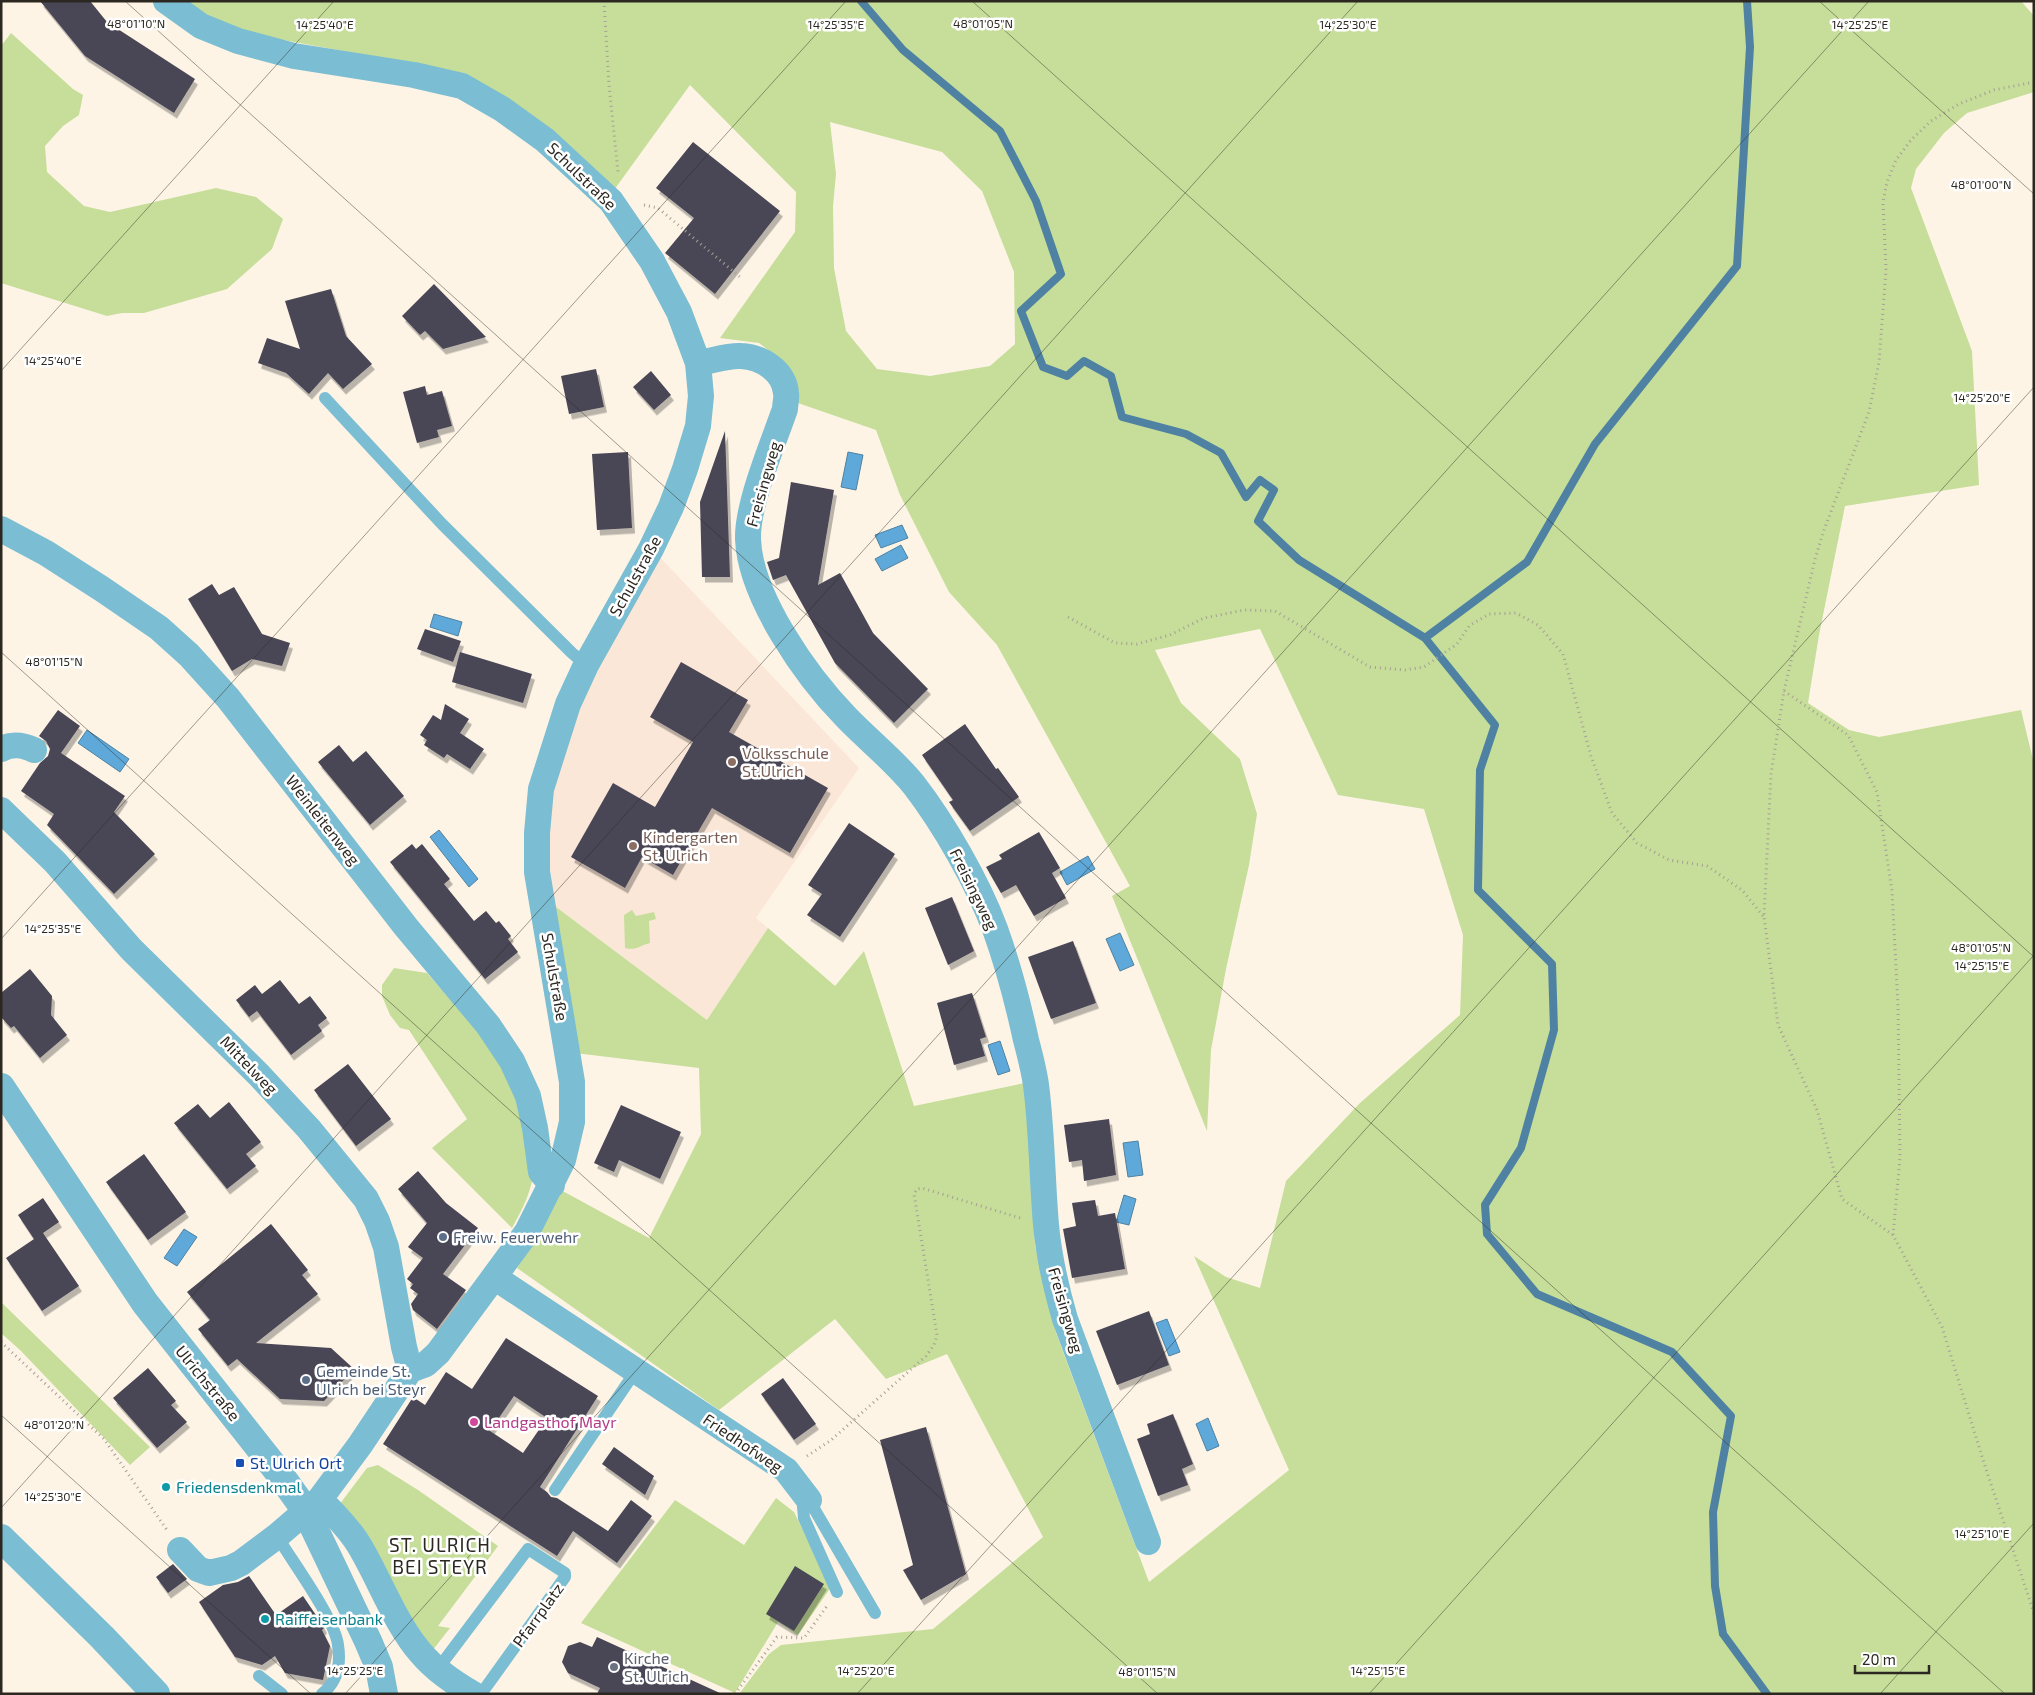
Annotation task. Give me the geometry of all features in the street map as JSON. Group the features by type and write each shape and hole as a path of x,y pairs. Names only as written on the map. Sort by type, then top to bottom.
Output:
{"street":[{"name":"Schulstraße","path":"166,1 201,26 238,41 294,56 414,75 462,86 502,109 545,140 617,209 652,261 679,312 698,363 702,396 698,426 686,469 651,549 586,665 568,704 552,751 542,789 537,833 537,872 572,1082 572,1122 563,1160 552,1185 527,1232 494,1277"},
{"name":"Freisingweg","path":"698,363 740,356 756,358 771,367 782,379 786,393 785,409 750,516 748,538 751,563 769,607 788,643 845,717 888,757 927,803 966,868 984,902 995,930 1018,1005 1036,1081 1046,1226 1054,1282 1065,1319 1148,1542"},
{"name":"Weinleitenweg","path":"1,529 70,568 158,628 189,655 228,698 406,928 488,1025 512,1060 528,1096 535,1128 541,1172 552,1185"},
{"path":"1,749 17,745 34,750"},
{"name":"Mittelweg","path":"1,810 55,862 131,949 259,1075 309,1129 366,1199 377,1221 386,1247 410,1370"},
{"name":"Ulrichstraße","path":"1,1087 145,1303 276,1468 313,1505 379,1667 384,1694"},
{"path":"180,1550 198,1569 209,1573 220,1572 241,1563 313,1505 360,1445 410,1370 426,1364 438,1353 494,1277"},
{"name":"Friedhofweg","path":"494,1277 635,1372 786,1470 810,1500"},
{"path":"313,1505 358,1543 403,1627 418,1650 437,1670 473,1694"},
{"path":"1,1538 102,1637 156,1694"}],"lane":[{"path":"325,398 442,524 586,665"},
{"path":"556,1490 635,1372"},
{"path":"837,1592 804,1518 803,1507 810,1500 875,1614"},
{"path":"276,1536 326,1616 338,1644 339,1660 336,1675 329,1688 322,1694"},
{"name":"Pfarrplatz","path":"437,1670 528,1548 565,1573 565,1577 481,1694"},
{"path":"259,1676 282,1694"}],"path":[{"path":"604,1 609,85 618,170 617,209 637,204 658,208 740,277"},
{"path":"2034,82 1994,90 1959,104 1931,121 1896,160 1887,182 1883,202 1886,270 1880,353 1869,412 1819,544 1784,691 1771,774 1764,916 1778,1025 1818,1110 1842,1199 1893,1235 1942,1327 1984,1463 2034,1613"},
{"path":"1068,617 1115,643 1137,644 1170,635 1204,618 1244,610 1275,611 1370,667 1405,670 1424,667 1457,644 1469,626 1489,614 1516,614 1538,625 1563,654 1591,756 1612,813 1637,844 1669,860 1707,866 1742,890 1764,916"},
{"path":"1784,691 1848,735 1877,792 1892,891 1898,1006 1900,1158 1893,1235"},
{"path":"786,1470 830,1441 926,1356 934,1345 936,1335 914,1194 917,1189 922,1188 1046,1226"},
{"path":"1,1342 104,1439 180,1550"},
{"path":"735,1694 777,1637 804,1638 837,1592"}],"shaded area":[{"path":"657,554 859,768 756,918 768,928 707,1020 548,901 546,820 571,711"}],"green space":[{"path":"180,1 2021,1 2034,16 2034,92 1967,113 1944,133 1916,169 1911,188 1972,351 1979,485 1845,506 1819,635 1808,703 1849,730 1879,737 2021,710 2034,764 2034,1694 739,1694 769,1654 781,1645 933,1629 1043,1537 947,1354 886,1379 835,1319 719,1410 517,1268 537,1234 559,1189 649,1238 701,1134 699,1068 575,1053 548,901 707,1020 768,928 835,986 864,951 914,1106 1025,1083 1035,1246 1056,1333 1149,1582 1289,1470 1194,1256 1226,1277 1260,1288 1286,1181 1360,1103 1460,1015 1463,935 1424,809 1338,795 1260,629 1155,650 1181,703 1240,759 1257,814 1249,865 1226,969 1211,1050 1207,1131 1112,896 1130,886 997,645 949,592 900,495 876,430 795,402 781,360 759,343 720,338 795,232 796,192 690,85 614,190 420,65 250,34 219,23","holes":["830,122 942,152 982,191 1014,272 1015,344 990,366 930,376 877,369 846,331 834,268 833,206 836,174"]},
{"path":"11,33 73,89 83,95 79,115 63,126 45,146 47,172 84,206 110,212 216,188 256,197 283,219 272,249 227,289 144,313 122,313 107,316 1,283 1,46"},
{"path":"632,910 636,916 654,912 656,919 649,921 650,943 629,949 625,948 624,915"},
{"path":"394,968 427,973 509,1066 534,1168 529,1192 512,1228 432,1148 467,1119 409,1030 400,1028 390,1015 382,996 382,985"},
{"path":"1,1302 150,1447 130,1465 20,1350 1,1333"},
{"path":"378,1465 418,1490 498,1546 438,1626 450,1628 432,1651 339,1505 367,1468"},
{"path":"776,1498 794,1512 831,1587 798,1635 778,1622 735,1693 581,1623 675,1500 744,1545"}],"water":[{"path":"848,452 863,455 856,490 841,487"},
{"path":"902,525 908,538 881,548 875,535"},
{"path":"901,545 908,558 882,571 875,559"},
{"path":"434,614 462,622 458,636 430,627"},
{"path":"87,730 129,759 120,772 78,743"},
{"path":"439,830 478,879 469,887 430,837"},
{"path":"1088,856 1095,869 1067,885 1060,872"},
{"path":"1120,933 1134,965 1120,971 1106,939"},
{"path":"1000,1041 1010,1071 998,1075 988,1045"},
{"path":"1138,1141 1143,1175 1128,1177 1123,1143"},
{"path":"1124,1195 1136,1199 1129,1225 1116,1222"},
{"path":"184,1229 197,1237 177,1266 164,1258"},
{"path":"1167,1319 1180,1352 1169,1356 1156,1323"},
{"path":"1208,1418 1219,1446 1207,1451 1196,1424"}],"building":[{"path":"40,1 90,1 107,22 195,79 174,113 85,56"},
{"path":"693,142 780,211 715,294 665,253 694,218 656,188"},
{"path":"434,284 486,337 443,349 425,331 420,335 402,316"},
{"path":"331,289 346,336 372,364 343,389 328,373 309,394 286,373 258,363 267,338 300,349 285,301"},
{"path":"596,369 604,407 569,414 561,376"},
{"path":"651,371 671,395 654,410 633,387"},
{"path":"425,386 427,395 442,391 452,426 437,430 439,437 417,443 403,392"},
{"path":"725,431 730,577 702,577 700,502"},
{"path":"628,452 632,528 597,530 592,454"},
{"path":"791,482 834,490 818,585 840,573 873,633 928,689 894,723 835,663 786,575 773,580 767,562 779,558"},
{"path":"212,584 219,595 234,587 262,634 290,643 282,666 252,659 232,671 188,599"},
{"path":"425,629 461,641 453,662 417,649"},
{"path":"460,652 532,674 523,703 452,682"},
{"name":"Volksschule St.Ulrich","path":"681,662 748,700 729,732 828,788 790,853 712,808 673,875 642,857 625,888 571,857 613,783 655,807 693,742 650,717"},
{"path":"445,704 469,719 460,733 484,749 470,769 447,754 444,758 424,745 427,740 420,735 433,715 441,720"},
{"path":"58,710 80,726 61,753 125,796 114,812 155,854 114,894 47,825 54,814 21,791 40,763 48,756 50,749 46,741 39,736"},
{"path":"965,724 996,769 998,768 1019,797 970,831 949,802 953,800 922,755"},
{"path":"339,745 353,762 366,751 404,796 370,825 318,762"},
{"path":"849,823 895,854 840,937 807,915 822,894 808,885"},
{"path":"1039,832 1060,868 1052,873 1066,898 1034,916 1016,885 1001,893 986,867 1002,859 999,855"},
{"path":"412,844 416,849 422,844 450,879 444,884 474,921 486,911 496,923 499,921 511,936 508,939 518,952 485,979 390,862"},
{"path":"952,897 974,951 948,965 925,908"},
{"path":"1073,941 1096,1003 1051,1019 1028,957"},
{"path":"30,969 52,996 51,1015 67,1035 40,1058 14,1026 11,1028 1,1017 1,993"},
{"path":"280,980 299,1004 310,996 327,1018 318,1025 322,1031 291,1055 257,1011 249,1017 236,1000 255,985 262,994"},
{"path":"972,993 986,1037 980,1039 985,1056 954,1065 937,1003"},
{"path":"348,1064 391,1119 356,1146 314,1090"},
{"path":"229,1102 261,1142 246,1154 256,1166 227,1189 174,1123 198,1104 210,1118"},
{"path":"621,1105 681,1132 660,1179 619,1160 614,1172 594,1163"},
{"path":"1109,1119 1116,1175 1084,1181 1082,1160 1069,1162 1064,1125"},
{"path":"144,1154 186,1212 148,1240 106,1182"},
{"path":"418,1171 446,1203 478,1228 443,1274 466,1290 437,1329 413,1310 411,1304 418,1294 410,1288 413,1284 407,1279 423,1258 408,1247 427,1223 398,1189"},
{"path":"43,1198 59,1222 43,1233 79,1286 42,1311 6,1258 34,1239 18,1215"},
{"path":"1095,1200 1098,1216 1115,1213 1125,1269 1072,1278 1063,1229 1076,1226 1072,1203"},
{"path":"271,1224 308,1270 302,1275 318,1294 256,1343 331,1348 354,1369 324,1401 280,1399 237,1359 228,1366 198,1329 210,1320 187,1292"},
{"path":"1149,1311 1169,1365 1117,1385 1096,1331"},
{"path":"506,1338 598,1396 540,1487 551,1497 557,1498 608,1531 631,1500 652,1516 617,1563 573,1531 557,1556 383,1444 413,1397 425,1405 446,1372 472,1389","holes":["514,1396 547,1418 523,1453 490,1431"]},
{"path":"148,1368 176,1401 171,1405 187,1422 157,1448 113,1398"},
{"path":"783,1378 816,1424 794,1440 761,1394"},
{"path":"1173,1414 1193,1464 1182,1469 1188,1485 1158,1496 1137,1439 1150,1434 1147,1424"},
{"path":"926,1427 966,1574 921,1600 903,1570 913,1565 880,1440"},
{"path":"614,1447 654,1476 645,1495 602,1464"},
{"path":"173,1564 187,1579 168,1593 156,1577"},
{"path":"795,1566 824,1584 794,1631 766,1614"},
{"name":"Raiffeisenbank","path":"249,1576 276,1615 303,1596 322,1624 324,1628 322,1630 330,1646 323,1680 285,1673 275,1656 262,1665 235,1657 199,1602 223,1585 238,1582"},
{"name":"Kirche St. Ulrich","path":"597,1637 722,1694 597,1694 600,1688 568,1673 562,1662 568,1646 580,1642 592,1647"}],"waterway":[{"path":"861,1 903,50 1000,131 1036,201 1061,274 1021,311 1043,367 1067,376 1084,361 1111,376 1122,417 1186,434 1221,453 1246,497 1260,480 1274,490 1258,521 1299,560 1425,638 1495,725 1480,770 1478,890 1552,964 1554,1030 1521,1148 1485,1205 1487,1234 1537,1294 1672,1352 1731,1416 1713,1512 1715,1586 1723,1634 1767,1694"},
{"path":"1425,638 1527,562 1595,444 1737,266 1750,47 1747,1"}],"place":[{"name":"Volksschule St.Ulrich","path":"732,762"},
{"name":"Kindergarten St. Ulrich","path":"633,846"},
{"name":"Freiw. Feuerwehr","path":"443,1237"},
{"name":"Gemeinde St. Ulrich bei Steyr","path":"306,1380"},
{"name":"Landgasthof Mayr","path":"474,1422"},
{"name":"St. Ulrich Ort","path":"240,1463"},
{"name":"Friedensdenkmal","path":"166,1487"},
{"name":"Raiffeisenbank","path":"265,1619"},
{"name":"Kirche St. Ulrich","path":"614,1667"}],"district":[{"name":"ST. ULRICH BEI STEYR","path":"440,1556"}]}
